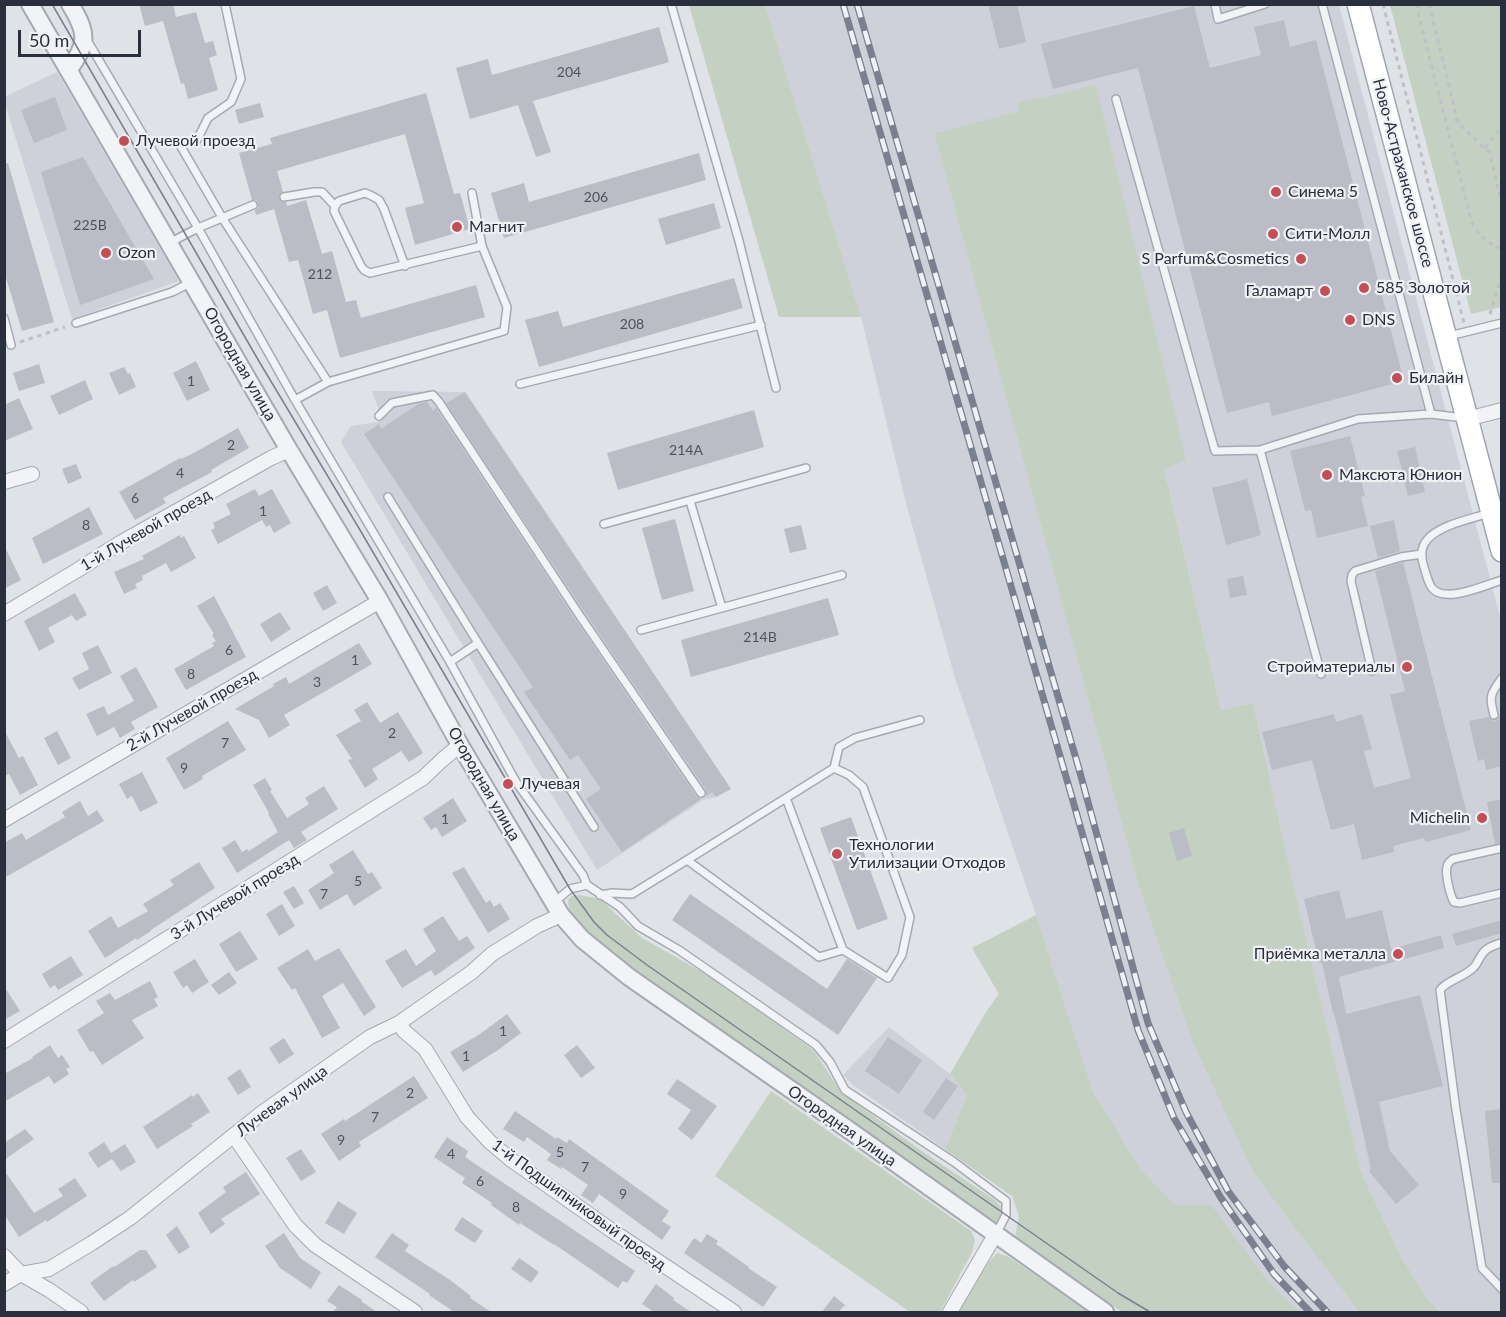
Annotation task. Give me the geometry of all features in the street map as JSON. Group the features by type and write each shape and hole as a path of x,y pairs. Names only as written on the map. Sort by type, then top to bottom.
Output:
{"main road":[{"name":"Ново-Астраханское шоссе","path":"1358,4 1502,551"}],"street":[{"name":"Огородная улица","path":"30,4 289,450 380,601 460,745 557,909 582,939 629,977 1105,1312"},
{"path":"69,69 81,52 84,35 70,4"},
{"path":"1467,418 1502,410"},
{"name":"1-й Лучевой проезд","path":"4,614 120,543 289,450"},
{"path":"4,482 32,474"},
{"name":"2-й Лучевой проезд","path":"4,820 380,601"},
{"name":"3-й Лучевой проезд","path":"4,1041 423,778 460,745"},
{"name":"Лучевая улица","path":"4,1284 21,1274 49,1269 130,1218 263,1113 370,1037 399,1023 472,972 492,954 537,926 557,909"},
{"name":"1-й Подшипниковый проезд","path":"399,1023 404,1031 425,1049 467,1117 490,1142 510,1159 611,1230 734,1312"},
{"path":"234,1136 295,1225 315,1245 415,1312"},
{"path":"950,1312 995,1235"},
{"path":"4,1256 21,1274 81,1312"}],"lane":[{"path":"197,140 208,118 231,102 241,79 225,4"},
{"path":"671,4 739,241 776,388"},
{"path":"1215,4 1218,19 1265,4"},
{"path":"1322,4 1431,414"},
{"path":"84,35 450,662 516,782 583,875 587,885 620,907 638,926 679,950 816,1045 830,1062 845,1090 954,1162 1006,1201 1006,1215 995,1235"},
{"path":"1116,99 1215,451 1260,450 1358,419 1431,414 1467,418"},
{"path":"180,145 223,219 328,382"},
{"path":"284,197 322,192 335,206"},
{"path":"296,400 328,382 504,331 507,307 482,246 471,193"},
{"path":"405,266 379,200 372,195 364,194 339,201 334,211 364,270 370,273 376,273 405,266 482,246"},
{"path":"169,243 253,205"},
{"path":"76,323 172,292 192,282"},
{"path":"4,318 11,345"},
{"path":"1446,337 1502,323"},
{"path":"520,384 761,325"},
{"path":"379,416 392,403 433,395 440,402 580,616 701,793"},
{"path":"1260,450 1321,674"},
{"path":"604,524 806,468"},
{"path":"388,496 594,827"},
{"path":"690,501 722,608"},
{"path":"1492,512 1451,525 1436,533 1427,540 1422,554 1431,588 1447,596 1502,580"},
{"path":"1372,671 1351,581 1352,575 1355,571 1401,557 1422,554"},
{"path":"641,630 842,574"},
{"path":"450,662 478,643"},
{"path":"1494,715 1490,699 1502,678"},
{"path":"600,895 632,894 834,768 839,747 855,738 920,720"},
{"path":"786,798 843,950 888,978 902,955 910,917 863,787 849,775 834,768"},
{"path":"1502,848 1453,859 1448,863 1446,869 1451,897 1455,902 1460,903 1502,893"},
{"path":"687,860 819,957 843,950"},
{"path":"557,909 570,890 587,885"},
{"path":"1502,943 1492,946 1481,954 1475,967 1456,980 1444,984 1440,990 1456,1110 1482,1268 1502,1289"}],"path":[{"path":"1383,4 1467,332"},
{"path":"1419,4 1417,9 1472,223 1479,235 1490,244 1502,249"},
{"path":"1429,4 1458,123 1490,153 1502,206"},
{"path":"1485,148 1502,127"},
{"path":"1487,327 1502,274"},
{"path":"11,345 76,323"}],"shaded area":[{"path":"765,5 1339,5 1501,620 1501,1312 1441,1312 1428,1299 1402,1258 1361,1172 1253,703 1221,710 1164,467 1186,460 1018,104 1020,111 934,133 1138,883 1254,1174 1359,1312 1299,1312 1267,1280 1175,1205 1140,1168 1093,1092 1036,915 955,678 907,507 861,317"},
{"path":"57,72 179,281 72,319 4,97"},
{"path":"372,391 465,392 731,789 716,797 703,800 597,870 341,442 351,426 378,422 379,410"},
{"path":"889,1027 950,1074 967,1095 945,1149 854,1086 843,1075"}],"green space":[{"path":"689,5 765,5 861,317 779,317"},
{"path":"1390,5 1501,5 1501,307 1471,314"},
{"path":"1096,85 1186,460 1164,468 1221,710 1253,703 1361,1172 1402,1258 1428,1299 1441,1312 1359,1312 1254,1174 1192,1040 1138,883 934,133 1019,111 1018,103"},
{"path":"572,896 600,899 642,938 711,977 812,1049 841,1092 919,1149 995,1200 1001,1207 1002,1216 997,1225 854,1122 633,970 588,933 569,909 568,900"},
{"path":"1036,915 1093,1092 1140,1168 1175,1205 1211,1205 1267,1280 1299,1312 1122,1312 1015,1238 1019,1216 1012,1196 945,1149 967,1095 950,1074 999,994 972,948"},
{"path":"771,1091 971,1231 975,1240 972,1252 940,1312 910,1312 715,1176"},
{"path":"997,1253 1007,1256 1090,1312 957,1312"}],"building":[{"path":"139,4 173,4 176,17 196,12 205,43 213,41 217,55 209,58 218,90 188,99 184,83 181,84 163,21 145,26"},
{"path":"988,4 1017,4 1026,42 999,49"},
{"name":"Сити-Молл","path":"1194,6 1210,68 1261,55 1254,27 1284,20 1290,47 1316,40 1404,381 1272,416 1269,402 1227,413 1138,68 1053,89 1041,44"},
{"path":"659,27 669,62 533,101 551,152 536,157 518,105 470,119 456,68 488,59 492,75"},
{"path":"426,93 454,194 460,193 470,229 415,245 405,208 424,203 405,134 277,171 283,192 279,198 282,202 286,202 287,206 306,200 322,254 332,251 346,302 356,300 361,318 476,285 485,317 340,358 327,310 313,314 298,260 289,262 274,209 256,215 255,210 258,208 258,203 252,200 239,153 272,144 270,138"},
{"path":"55,97 67,130 34,143 21,110"},
{"path":"260,103 264,117 239,124 235,110"},
{"path":"699,153 706,180 504,238 491,193 524,183 529,202"},
{"path":"83,157 154,279 80,305 41,172"},
{"path":"8,163 54,322 22,331 4,271 4,164"},
{"path":"714,203 721,228 666,245 658,219"},
{"path":"734,278 743,308 539,367 525,320 558,311 563,327"},
{"path":"196,361 210,390 187,401 173,373"},
{"path":"39,364 45,383 19,391 13,373"},
{"path":"124,367 128,374 130,373 136,387 119,395 109,373"},
{"path":"85,380 93,399 59,415 50,396"},
{"path":"465,392 731,789 716,797 712,792 706,796 706,790 446,403"},
{"path":"19,398 33,429 4,441 4,405"},
{"path":"427,402 433,411 436,408 575,619 696,796 701,799 622,852 586,799 601,789 578,755 570,760 524,692 533,687 364,434 379,424 381,429 418,404"},
{"path":"754,410 764,447 618,490 607,453"},
{"path":"238,428 249,448 211,470 212,472 163,498 166,503 135,520 119,492"},
{"path":"1350,436 1365,496 1361,497 1368,526 1317,538 1311,510 1305,511 1290,451"},
{"path":"1415,447 1425,492 1408,496 1397,451"},
{"path":"76,464 82,478 68,484 62,469"},
{"path":"1247,479 1261,535 1226,545 1212,488"},
{"path":"255,489 259,496 272,489 291,523 274,533 270,525 266,527 262,520 218,544 211,530 215,528 213,523 231,514 226,504"},
{"path":"89,507 103,534 43,564 32,538"},
{"path":"675,519 694,591 662,600 642,528"},
{"path":"1394,520 1400,551 1378,558 1370,526"},
{"path":"801,525 807,549 790,553 784,529"},
{"path":"180,535 181,538 184,536 196,558 171,572 166,563 142,576 143,580 135,584 137,588 124,594 114,572 144,559 142,556"},
{"path":"4,545 21,580 4,589"},
{"path":"1403,562 1471,830 1426,842 1424,838 1393,846 1394,852 1362,860 1354,824 1331,830 1312,760 1272,770 1262,732 1334,714 1336,722 1362,714 1372,749 1364,751 1374,788 1411,778 1390,695 1405,691 1375,571"},
{"path":"1243,576 1247,595 1230,598 1227,579"},
{"path":"327,585 337,603 323,611 313,593"},
{"path":"75,593 87,615 76,621 72,615 48,628 55,642 39,651 24,621"},
{"path":"214,596 246,657 186,690 174,669 214,646 212,643 216,641 212,635 214,634 197,606"},
{"path":"828,598 839,635 691,677 681,640"},
{"path":"280,612 291,629 271,642 260,624"},
{"path":"359,643 372,664 284,715 290,725 269,738 259,720 235,709 286,677 289,684"},
{"path":"98,645 112,673 79,690 72,678 89,669 82,653"},
{"path":"136,667 158,707 131,722 135,729 120,738 114,727 97,736 86,714 104,706 108,715 134,701 120,676"},
{"path":"367,702 380,723 398,712 423,753 409,762 401,751 372,769 378,779 365,788 348,760 352,759 336,735 361,721 354,710"},
{"path":"1502,714 1502,766 1486,770 1484,759 1478,761 1469,721 1489,717 1495,721"},
{"path":"228,721 246,750 202,776 203,779 184,790 166,758"},
{"path":"4,730 19,758 23,756 38,785 20,795 9,774 4,776"},
{"path":"57,731 71,758 58,765 44,738"},
{"path":"142,772 158,803 140,812 132,796 127,799 119,784"},
{"path":"265,778 272,790 270,791 287,818 309,804 305,798 324,786 338,809 301,832 307,840 294,848 289,840 237,873 222,848 235,840 242,852 247,849 249,851 278,832 253,785"},
{"path":"453,798 467,821 442,837 436,827 431,830 423,818"},
{"path":"1502,799 1502,842 1495,844 1487,802"},
{"path":"80,801 88,816 97,810 104,821 4,878 4,843 22,833 26,840 65,817 62,812"},
{"path":"851,817 888,919 857,930 820,828"},
{"path":"1184,828 1192,856 1177,861 1169,833"},
{"path":"353,850 368,874 372,872 382,888 354,906 347,894 320,910 308,890 334,873 329,865"},
{"path":"199,862 215,888 137,940 136,938 105,958 88,931 111,916 118,928 148,911 143,904 174,885 170,880"},
{"path":"464,867 486,903 490,900 494,907 500,903 510,919 488,933 452,873"},
{"path":"294,886 304,903 294,909 283,892"},
{"path":"1339,890 1346,919 1382,910 1391,949 1441,935 1444,948 1339,977 1346,1014 1420,995 1443,1086 1379,1102 1390,1151 1419,1185 1396,1204 1369,1171 1371,1169 1356,1101 1304,899"},
{"path":"690,894 827,989 847,959 877,978 838,1035 672,920"},
{"path":"282,904 295,926 279,936 266,914"},
{"path":"443,916 459,941 467,936 475,948 435,976 431,970 402,988 385,961 406,949 416,966 436,951 423,929"},
{"path":"1502,920 1502,933 1456,946 1452,934"},
{"path":"240,931 258,959 236,972 219,944"},
{"path":"339,948 376,1007 364,1016 343,983 322,996 340,1028 322,1038 295,988 292,990 277,968 308,949 315,961"},
{"path":"71,956 83,975 58,990 55,985 50,988 42,974"},
{"path":"195,959 209,982 192,993 187,985 183,988 173,972"},
{"path":"229,972 237,983 219,995 211,985"},
{"path":"150,981 158,997 154,999 158,1006 132,1020 144,1038 102,1065 93,1051 90,1052 77,1030 104,1013 96,1001 110,993 115,1000"},
{"path":"4,986 20,1011 4,1020"},
{"path":"507,1014 521,1033 463,1072 450,1052"},
{"path":"888,1037 922,1060 899,1094 865,1071"},
{"path":"284,1038 294,1054 279,1064 269,1048"},
{"path":"50,1045 58,1058 62,1055 70,1067 66,1069 69,1074 54,1084 49,1076 4,1102 4,1074 33,1058"},
{"path":"577,1045 595,1068 581,1078 564,1055"},
{"path":"240,1069 251,1087 238,1095 227,1078"},
{"path":"414,1076 428,1098 359,1142 361,1146 339,1161 321,1134"},
{"path":"946,1078 958,1086 934,1120 923,1112"},
{"path":"677,1079 717,1106 692,1140 678,1129 691,1110 667,1094"},
{"path":"198,1093 210,1112 157,1149 143,1127"},
{"path":"1502,1109 1502,1183 1492,1183 1485,1111"},
{"path":"515,1111 556,1139 557,1137 567,1143 569,1139 669,1211 662,1221 671,1227 662,1240 599,1194 593,1203 581,1195 588,1185 562,1167 561,1169 547,1160 551,1154 527,1137 524,1142 503,1129"},
{"path":"25,1129 34,1139 4,1160 4,1143"},
{"path":"447,1137 468,1151 465,1157 635,1271 627,1283 623,1281 618,1288 554,1244 520,1223 519,1225 462,1183 465,1178 434,1157"},
{"path":"104,1142 111,1153 125,1144 136,1162 121,1171 112,1159 98,1168 88,1153"},
{"path":"301,1149 316,1172 301,1181 286,1158"},
{"path":"4,1170 34,1213 63,1196 58,1189 75,1178 87,1196 19,1237 4,1214"},
{"path":"246,1172 260,1194 221,1219 225,1224 211,1234 198,1213 226,1192 223,1187"},
{"path":"338,1201 357,1213 344,1234 325,1223"},
{"path":"462,1217 483,1231 475,1243 454,1230"},
{"path":"177,1226 190,1247 179,1254 166,1235"},
{"path":"284,1233 300,1258 321,1272 311,1289 280,1268 265,1246"},
{"path":"392,1233 409,1245 405,1251 450,1280 471,1296 470,1298 491,1312 454,1312 375,1257"},
{"path":"707,1234 718,1241 716,1244 777,1287 763,1307 684,1253 694,1238 701,1243"},
{"path":"140,1250 146,1250 157,1267 134,1282 133,1280 104,1301 90,1283"},
{"path":"519,1258 539,1272 531,1283 511,1269"},
{"path":"656,1284 674,1298 673,1300 691,1312 654,1312 642,1304"},
{"path":"339,1285 377,1312 333,1312 337,1307 327,1301"},
{"path":"834,1296 845,1305 838,1312 822,1312"}],"tram line":[{"path":"52,4 260,363 570,889 594,922 607,935 647,965 1118,1293 1150,1312"}],"railway":[{"path":"843,4 1138,1030 1174,1118 1221,1198 1274,1274 1310,1312"},
{"path":"857,4 1079,769 1148,1023 1186,1112 1228,1191 1284,1266 1327,1312"}],"place":[{"name":"Лучевой проезд","path":"124,141"},
{"name":"Синема 5","path":"1276,192"},
{"name":"Магнит","path":"457,227"},
{"name":"Сити-Молл","path":"1273,234"},
{"name":"Ozon","path":"106,253"},
{"name":"S Parfum&Cosmetics","path":"1301,259"},
{"name":"585 Золотой","path":"1364,288"},
{"name":"Галамарт","path":"1325,291"},
{"name":"DNS","path":"1350,320"},
{"name":"Билайн","path":"1397,378"},
{"name":"Максюта Юнион","path":"1327,475"},
{"name":"Стройматериалы","path":"1407,667"},
{"name":"Лучевая","path":"508,784"},
{"name":"Michelin","path":"1482,818"},
{"name":"Технологии Утилизации Отходов","path":"837,854"},
{"name":"Приёмка металла","path":"1398,954"}]}
